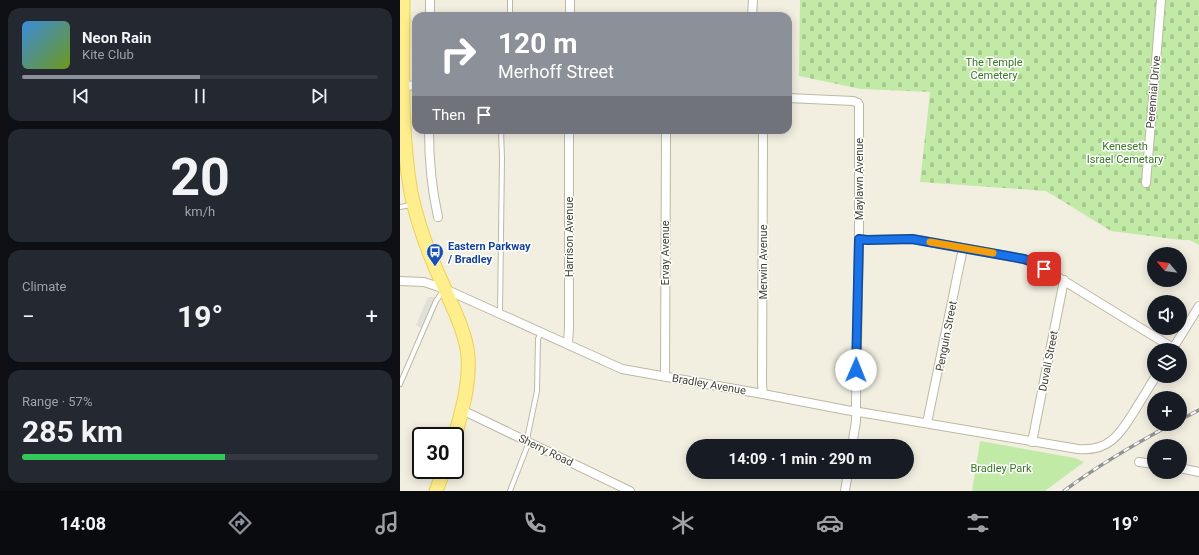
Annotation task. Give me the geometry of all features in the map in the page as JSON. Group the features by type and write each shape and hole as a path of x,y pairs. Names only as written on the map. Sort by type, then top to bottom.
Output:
{"main road":[{"path":"403,0 403,116 406,161 414,204 425,243 457,316 468,354 468,379 457,427"},
{"path":"436,491 441,479"}],"street":[{"path":"430,0 430,12"},
{"path":"570,0 570,12"},
{"path":"752,12 753,0"},
{"name":"Perennial Drive","path":"1146,183 1161,0"},
{"path":"403,86 412,86"},
{"name":"Maylawn Avenue","path":"792,98 853,101 858,103 859,106 857,412 853,439"},
{"path":"429,134 431,187 438,217"},
{"name":"Harrison Avenue","path":"568,344 569,134"},
{"name":"Ervay Avenue","path":"665,377 666,134"},
{"name":"Merwin Avenue","path":"763,134 763,394"},
{"path":"859,239 912,239 1024,259 1035,263 1064,280 1163,343"},
{"name":"Penguin Street","path":"928,423 963,248"},
{"name":"Duvall Street","path":"1032,442 1064,280"},
{"name":"Bradley Avenue","path":"400,281 424,282 445,289 622,369 857,412 1087,450 1105,446 1117,437 1152,383"},
{"path":"1176,343 1199,307"},
{"name":"Sherry Road","path":"462,410 630,491"},
{"path":"1139,462 1147,463"},
{"path":"1187,469 1199,472"},
{"path":"845,491 847,479"}],"lane":[{"path":"510,0 510,12"},
{"path":"500,313 501,134"},
{"path":"400,207 414,204"},
{"path":"400,384 436,301 445,289"},
{"path":"510,491 527,447 537,391 538,339 541,332"}],"green space":[{"path":"800,0 1199,0 1199,245 1190,240 1111,231 1046,191 920,182 930,92 861,89 799,76"},
{"name":"Bradley Park","path":"980,441 1075,458 1084,462 1045,491 972,491"}],"shaded area":[{"path":"428,297 435,298 421,328 416,325"}],"railway":[{"path":"1187,416 1199,410"},
{"path":"1064,491 1090,472 1159,431"}],"slow traffic":[{"path":"930,242 993,253"}],"place":[{"name":"Eastern Parkway / Bradley","path":"435,267"}],"route":[{"path":"856,370 859,239 912,239 1024,259 1035,263 1044,269"}],"park label":[{"name":"The Temple Cemetery","path":"994,68"},
{"name":"Keneseth Israel Cemetary","path":"1125,152"}]}
